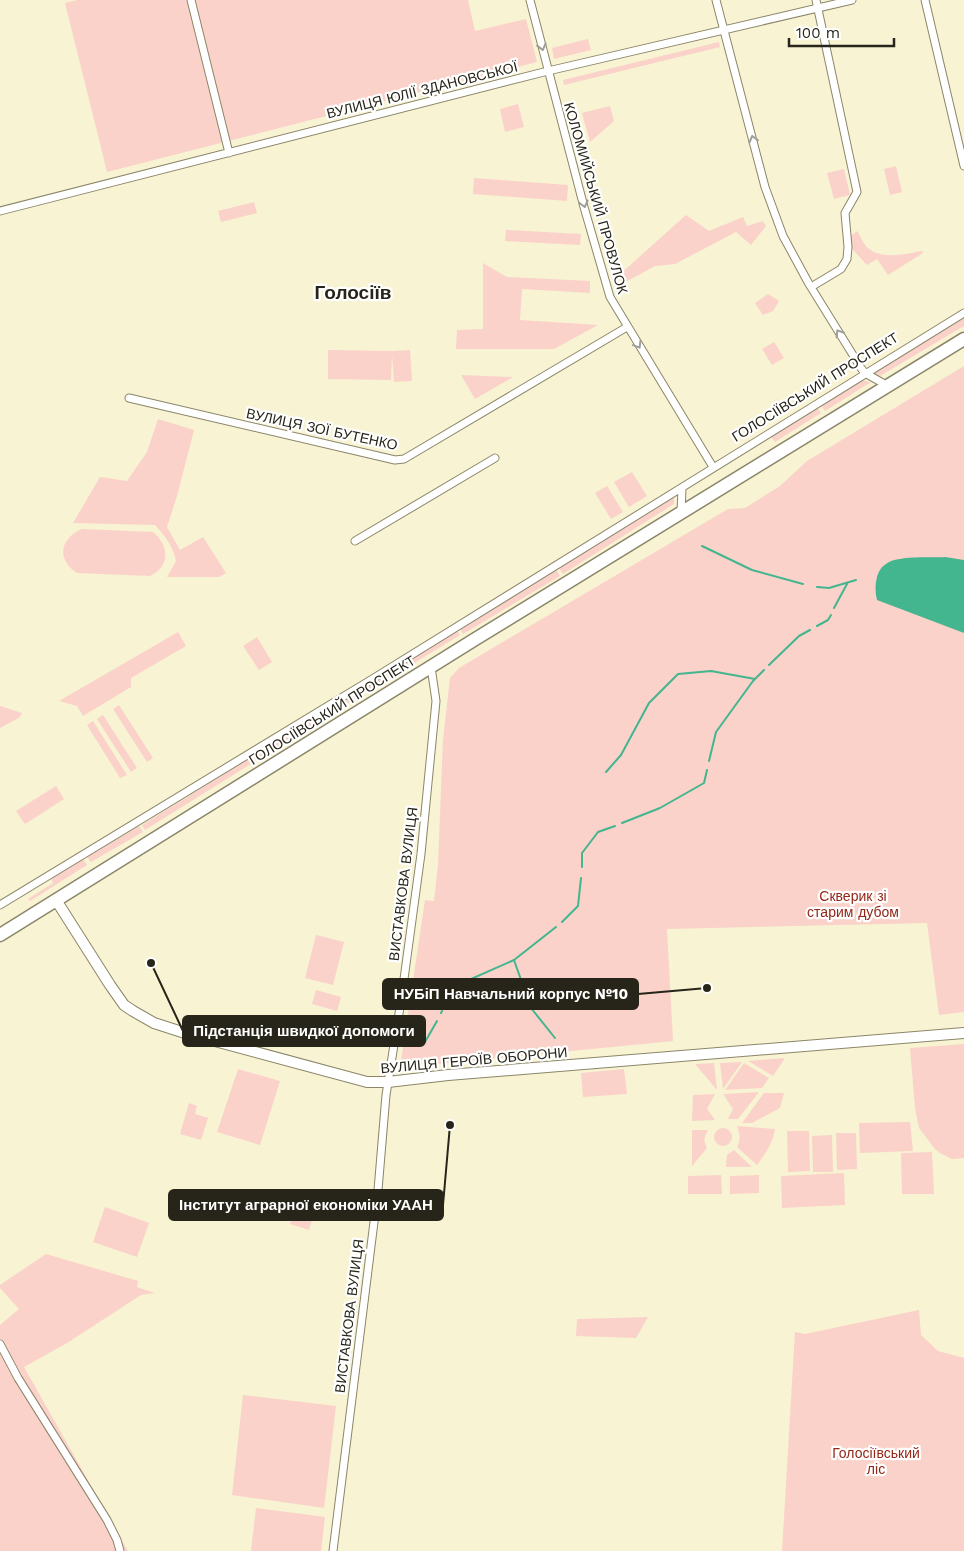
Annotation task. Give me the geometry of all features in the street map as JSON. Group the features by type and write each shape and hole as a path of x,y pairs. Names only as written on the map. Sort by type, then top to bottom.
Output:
{"highway":[{"name":"ГОЛОСІЇВСЬКИЙ ПРОСПЕКТ","path":"0,934 964,339"}],"street":[{"path":"191,0 229,153"},
{"name":"КОЛОМИЙСЬКИЙ ПРОВУЛОК","path":"530,0 610,297 713,467"},
{"path":"716,0 765,186 782,236 811,287 866,374 888,386"},
{"path":"811,287 841,269 847,259 848,247 845,213 857,192 816,0"},
{"name":"ВУЛИЦЯ ЮЛІЇ ЗДАНОВСЬКОЇ","path":"0,211 548,70 852,0"},
{"path":"925,0 964,166"},
{"name":"ГОЛОСІЇВСЬКИЙ ПРОСПЕКТ","path":"0,905 289,731 964,313"},
{"name":"ВУЛИЦЯ ЗОЇ БУТЕНКО","path":"129,398 395,460 404,459 627,327"},
{"path":"355,541 495,458"},
{"path":"681,513 682,488"},
{"name":"ВИСТАВКОВА ВУЛИЦЯ","path":"333,1551 378,1190 388,1082 423,844 436,701 431,667"},
{"name":"ВУЛИЦЯ ГЕРОЇВ ОБОРОНИ","path":"56,900 110,985 124,1005 133,1011 154,1023 223,1044 366,1082 388,1082 448,1075 964,1033"},
{"path":"0,1344 18,1378 107,1520 120,1551"}],"green space":[{"path":"77,0 468,0 475,31 526,19 537,62 107,172 65,3"},
{"path":"588,39 591,50 554,59 552,48"},
{"path":"719,42 720,47 564,85 563,80"},
{"path":"518,104 524,127 505,132 500,109"},
{"path":"610,106 614,121 590,142 582,113"},
{"path":"896,166 902,192 890,195 884,169"},
{"path":"844,169 850,195 834,199 827,173"},
{"path":"474,178 568,185 567,201 473,194"},
{"path":"254,202 257,213 221,222 218,211"},
{"path":"686,215 709,231 743,217 747,226 763,221 766,226 751,245 736,232 675,264 655,266 622,284 618,276"},
{"path":"506,230 581,234 580,245 505,241"},
{"path":"857,231 865,245 877,253 892,255 922,251 923,253 888,275 877,259 867,265 852,249 851,236"},
{"path":"483,263 507,277 590,281 590,293 522,289 520,320 598,325 554,349 456,349 457,330 483,329"},
{"path":"768,294 779,301 773,311 763,315 755,303"},
{"path":"964,316 964,326 880,376 871,373"},
{"path":"774,342 784,358 772,365 762,349"},
{"path":"328,350 410,350 412,381 394,382 392,354 391,380 328,379"},
{"name":"Скверик зі старим дубом","path":"964,366 964,1012 939,1015 927,923 667,929 673,1041 400,1068 425,900 434,901 438,865 443,740 450,678 459,668 728,509 745,508 780,486 807,461"},
{"path":"461,375 513,377 475,399"},
{"path":"860,380 871,382 825,411 821,405"},
{"path":"817,407 821,413 775,442 770,435"},
{"path":"158,419 194,430 167,527 180,550 203,537 226,573 219,577 167,577 176,561 168,542 155,525 73,523 100,477 127,481 147,452"},
{"path":"632,472 647,496 629,507 614,482"},
{"path":"607,486 623,512 611,519 595,493"},
{"path":"674,497 674,504 563,574 559,568"},
{"path":"82,529 153,532 165,549 162,567 150,576 77,573 66,562 63,550 69,538"},
{"path":"556,569 560,576 463,634 460,629"},
{"path":"457,631 460,635 370,690 367,686"},
{"path":"178,632 186,646 131,678 131,687 83,716 77,706 59,701"},
{"path":"257,637 272,662 259,670 243,646"},
{"path":"365,687 368,691 145,830 142,825"},
{"path":"119,705 153,758 147,762 113,709"},
{"path":"0,706 22,713 20,717 0,728"},
{"path":"103,715 137,768 131,772 97,719"},
{"path":"93,721 127,775 120,778 87,725"},
{"path":"56,786 64,799 25,824 16,811"},
{"path":"139,826 143,832 91,862 87,857"},
{"path":"83,859 87,865 30,901 28,899 53,883 51,878"},
{"path":"316,935 344,942 333,985 305,978"},
{"path":"316,990 341,997 337,1011 312,1004"},
{"path":"964,1044 964,1158 952,1159 935,1149 919,1128 915,1108 910,1048"},
{"path":"785,1058 773,1076 748,1061"},
{"path":"742,1062 723,1089 720,1063"},
{"path":"714,1063 717,1090 695,1064"},
{"path":"744,1063 769,1078 762,1088 725,1090"},
{"path":"238,1069 280,1081 260,1145 217,1132"},
{"path":"624,1069 627,1094 583,1097 581,1073"},
{"path":"759,1092 738,1119 728,1119 733,1109 723,1094"},
{"path":"764,1093 784,1093 780,1108 752,1123 742,1123"},
{"path":"715,1094 707,1109 715,1120 692,1121 693,1095"},
{"path":"189,1103 197,1106 195,1114 208,1118 201,1140 180,1134"},
{"path":"910,1122 913,1151 860,1153 859,1123"},
{"path":"737,1126 775,1129 771,1144 757,1165 737,1147 740,1137"},
{"path":"719,1128 727,1128 732,1133 730,1144 719,1146 714,1141 714,1133"},
{"path":"692,1130 708,1130 704,1139 707,1148 692,1166"},
{"path":"787,1131 809,1131 810,1171 788,1172"},
{"path":"836,1133 856,1133 857,1169 837,1170"},
{"path":"832,1135 833,1172 813,1172 812,1136"},
{"path":"734,1150 752,1167 726,1167 727,1155"},
{"path":"932,1152 934,1194 902,1194 901,1153"},
{"path":"844,1173 845,1205 782,1208 781,1176"},
{"path":"721,1175 722,1194 688,1194 688,1176"},
{"path":"759,1175 759,1193 730,1194 730,1176"},
{"path":"301,1191 319,1197 309,1230 290,1224"},
{"path":"105,1207 149,1223 137,1257 93,1242"},
{"path":"46,1254 138,1281 137,1287 155,1293 141,1295 67,1343 24,1367 128,1551 0,1551 0,1325 19,1309 0,1288 0,1285"},
{"name":"Голосіївський ліс","path":"919,1310 921,1335 938,1351 964,1358 964,1551 782,1551 795,1332 805,1334"},
{"path":"648,1317 636,1338 576,1336 577,1319"},
{"path":"243,1395 336,1406 324,1508 232,1495"},
{"path":"256,1508 325,1517 321,1551 251,1551"}],"shaded area":[{"path":"945,557 964,560 964,633 877,600 877,577 880,569 886,564 906,558"}],"waterway":[{"path":"702,546 752,570 803,584"},
{"path":"817,587 829,588 856,580"},
{"path":"834,608 847,584"},
{"path":"817,626 828,620 831,615"},
{"path":"769,665 799,636 810,630"},
{"path":"709,761 716,732 753,681 764,670"},
{"path":"606,772 621,755 649,703 678,674 711,671 755,679"},
{"path":"622,823 660,808 704,783 707,770"},
{"path":"582,867 582,853 598,832 615,826"},
{"path":"562,922 578,906 581,878"},
{"path":"462,983 514,960 556,927"},
{"path":"514,960 531,1008 555,1038"},
{"path":"446,1004 451,994 457,988"},
{"path":"425,1042 437,1021"}],"place":[{"name":"Підстанція швидкої допомоги","path":"151,963"},
{"name":"НУБіП Навчальний корпус №10","path":"707,988"},
{"name":"Інститут аграрної економіки УААН","path":"450,1125"}],"district":[{"name":"Голосіїв","path":"353,292"}]}
